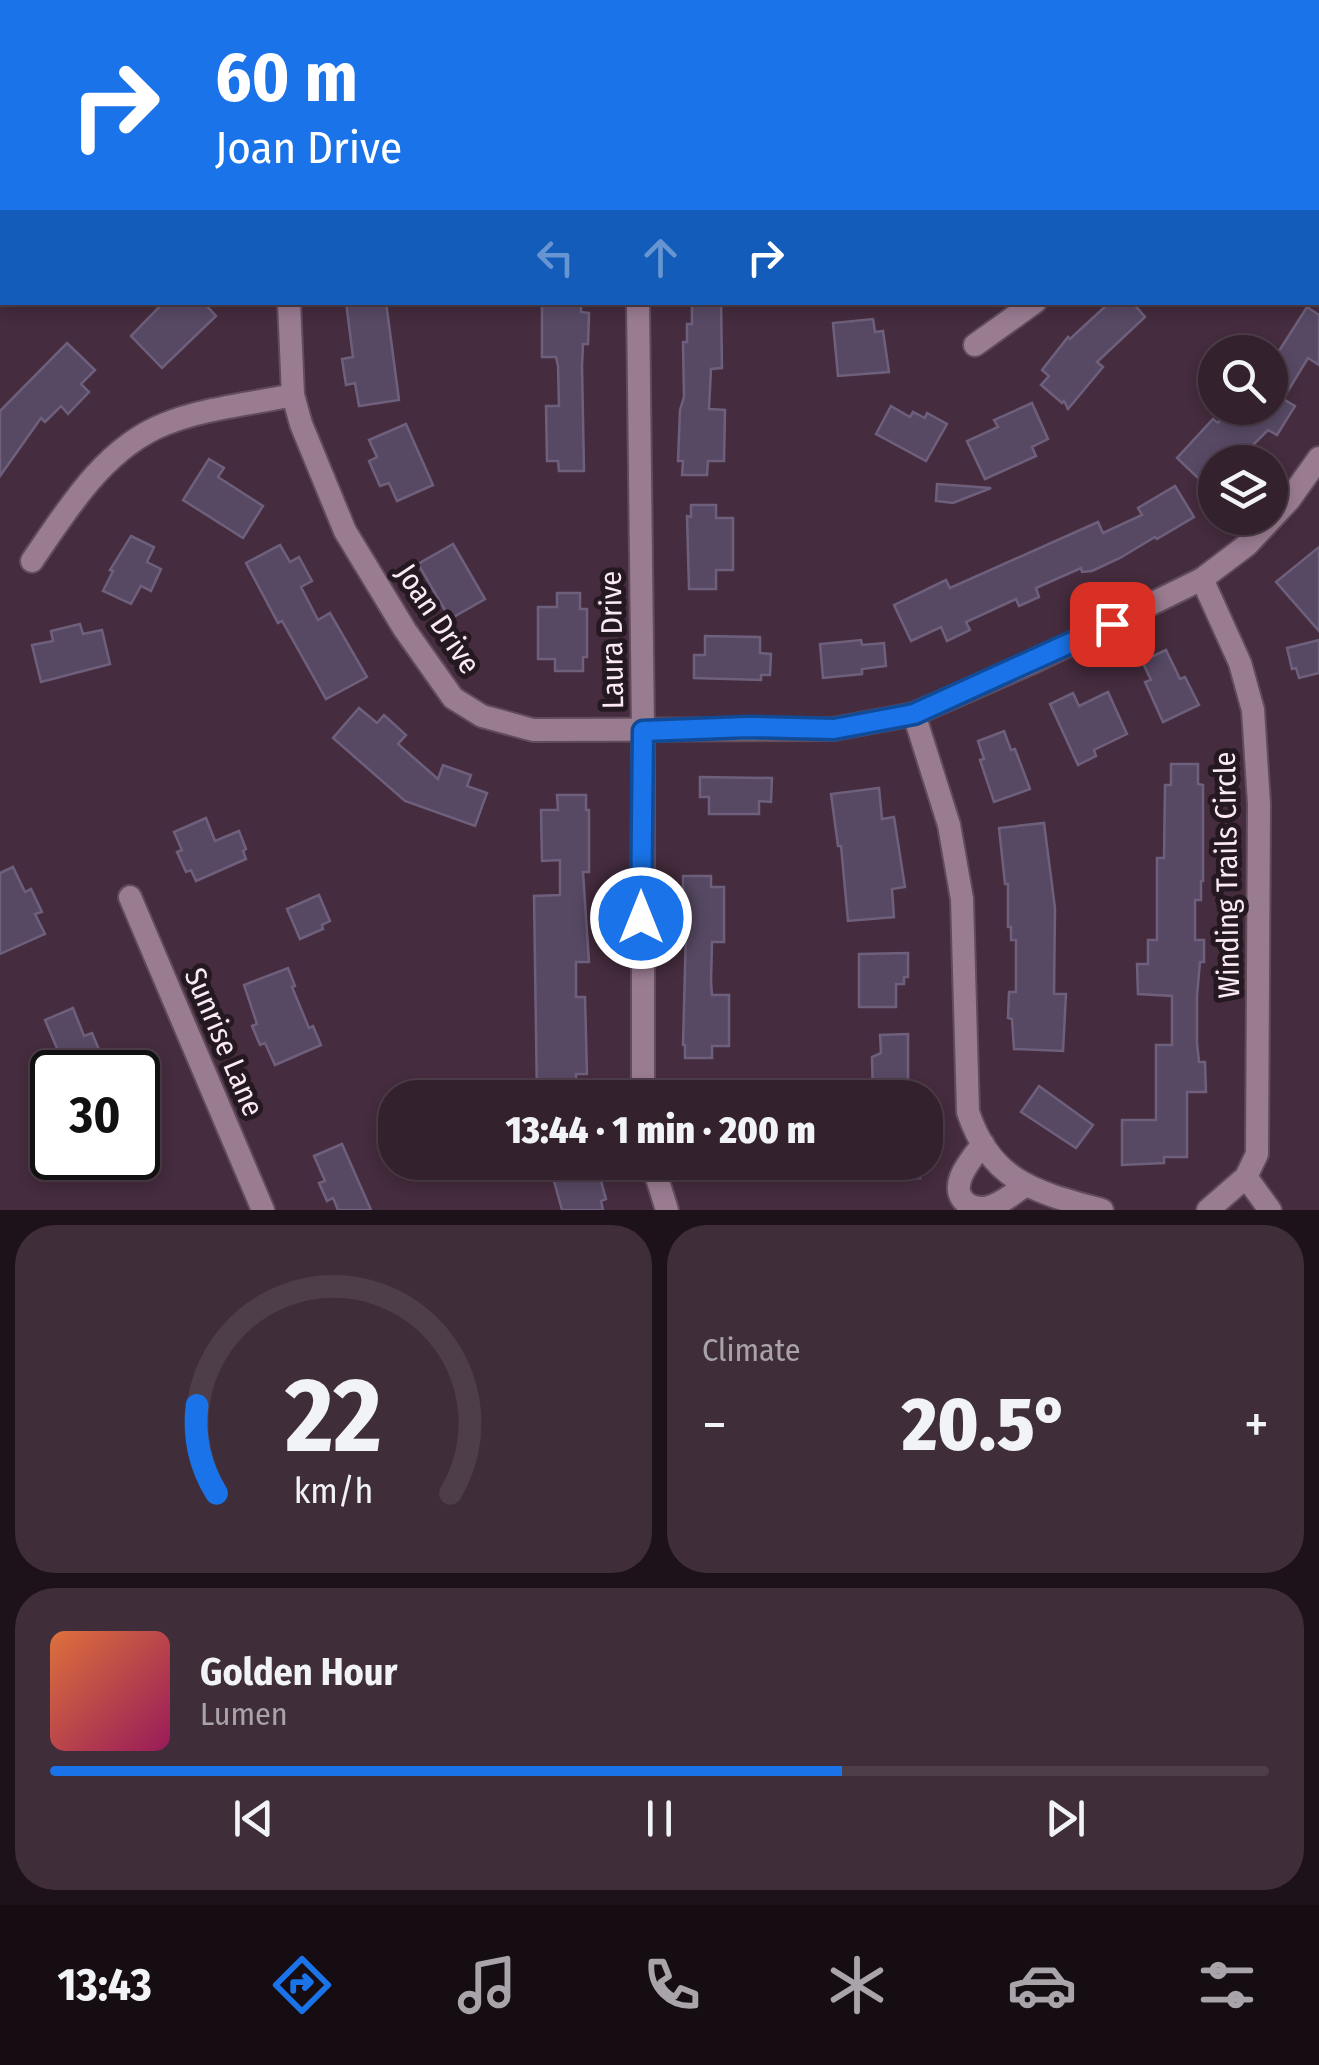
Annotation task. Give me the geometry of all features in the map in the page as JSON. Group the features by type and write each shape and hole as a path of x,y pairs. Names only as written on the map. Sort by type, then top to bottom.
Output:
{"street":[{"name":"Joan Drive","path":"289,305 293,395 345,532 404,630 454,698 482,716 533,730 834,729 914,714 1033,662 1202,579 1247,545 1289,500 1319,458"},
{"name":"Laura Drive","path":"638,305 643,1080"},
{"path":"975,345 1031,305"},
{"path":"32,562 72,504 109,461 132,442 161,425 184,418 293,395"},
{"name":"Winding Trails Circle","path":"1202,579 1240,662 1253,710 1259,804 1259,1024 1256,1154 1246,1177"},
{"path":"914,714 949,825 958,868 968,1112 983,1144 1004,1173 1026,1186 1102,1210"},
{"name":"Sunrise Lane","path":"130,897 263,1210"},
{"path":"983,1144 960,1178 959,1191 966,1203 980,1209 996,1205 1026,1186"},
{"path":"1211,1210 1246,1177 1270,1210"},
{"path":"658,1180 667,1210"}],"building":[{"path":"161,305 206,305 216,316 162,368 131,336"},
{"path":"346,305 386,305 399,400 359,406 355,383 346,385 342,359 353,357"},
{"path":"542,305 581,305 581,312 589,313 588,344 583,344 582,366 584,471 559,471 558,461 547,461 546,406 559,406 558,366 556,357 542,357"},
{"path":"692,305 721,305 722,368 711,369 709,409 725,410 724,461 708,461 707,475 682,475 683,461 678,461 684,397 683,342 687,342 687,324 692,324"},
{"path":"1107,305 1135,305 1145,317 1097,362 1103,367 1068,409 1064,401 1041,385 1049,376 1042,370"},
{"path":"1307,307 1319,315 1319,365 1308,358 1288,391 1288,337"},
{"path":"873,319 875,332 883,331 889,372 838,376 833,323"},
{"path":"67,343 95,370 81,384 89,392 68,414 61,406 45,422 41,418 0,476 0,411"},
{"path":"1032,403 1048,439 1032,447 1036,456 985,479 967,441 998,427 994,420"},
{"path":"891,406 910,417 913,412 925,418 927,413 947,424 926,461 876,434"},
{"path":"406,424 433,485 397,501 389,483 380,486 369,461 377,457 369,440"},
{"path":"1207,425 1283,425 1277,435 1268,430 1253,445 1198,445 1198,478 1177,458"},
{"path":"209,459 224,468 218,477 263,506 243,538 183,500"},
{"path":"937,484 991,488 953,503 936,501"},
{"path":"1175,486 1194,517 1157,539 1092,571 1082,572 1081,568 1036,588 1039,597 1019,606 1016,599 966,622 970,630 947,641 941,627 911,641 894,605 946,580 950,588 1098,522 1103,533 1142,515 1138,508"},
{"path":"691,505 716,505 716,518 733,518 733,570 716,570 716,589 689,589 687,516 691,517"},
{"path":"131,536 154,547 147,562 161,569 151,591 141,586 131,604 103,591 113,571 110,570"},
{"path":"453,544 485,599 450,619 418,564"},
{"path":"280,545 290,562 299,557 312,581 301,587 318,620 330,613 367,677 326,699 246,563"},
{"path":"1319,547 1319,631 1276,582"},
{"path":"557,593 580,593 580,609 587,609 587,657 583,657 583,671 555,671 555,659 538,659 538,607 557,607"},
{"path":"80,624 83,634 102,630 110,664 41,682 32,645 53,641 51,631"},
{"path":"705,636 760,637 760,653 771,654 770,675 761,675 761,680 694,678 694,655 705,655"},
{"path":"861,640 862,645 884,643 886,666 862,669 862,674 823,678 820,644"},
{"path":"1319,640 1319,673 1299,678 1296,668 1292,669 1287,648"},
{"path":"1166,650 1199,705 1163,722 1145,682 1151,680 1142,661"},
{"path":"1108,692 1127,734 1094,750 1096,756 1078,765 1050,704 1073,693 1079,706"},
{"path":"359,708 377,723 384,715 406,735 398,744 438,779 443,765 471,775 467,786 487,793 475,826 405,801 333,738"},
{"path":"1004,731 1030,789 994,802 978,741"},
{"path":"1171,764 1198,764 1198,784 1203,785 1203,881 1201,900 1195,900 1195,940 1204,940 1197,996 1197,1043 1199,1062 1205,1062 1206,1092 1187,1092 1187,1157 1164,1157 1164,1163 1122,1165 1122,1120 1156,1120 1156,1045 1172,1045 1172,996 1138,994 1137,964 1148,964 1148,940 1157,940 1157,858 1164,858 1165,785 1171,785"},
{"path":"700,777 772,778 771,802 759,801 759,814 709,814 709,797 700,797"},
{"path":"879,788 882,819 894,817 905,887 892,889 894,917 848,921 841,846 831,794"},
{"path":"557,795 586,795 589,872 583,872 589,962 576,962 576,997 585,997 587,1074 576,1074 576,1080 537,1080 534,896 560,895 560,860 542,861 541,810 558,810"},
{"path":"206,818 215,841 239,831 246,859 196,881 191,870 186,872 177,852 182,850 174,832"},
{"path":"1044,823 1055,908 1054,994 1066,994 1063,1051 1014,1049 1012,1019 1008,1018 1009,992 1016,992 1016,940 1011,940 1008,927 1008,884 999,828"},
{"path":"13,867 25,892 31,889 42,912 35,914 45,934 0,954 0,873"},
{"path":"683,876 711,876 711,887 724,887 724,942 712,942 711,981 712,995 729,995 729,1046 712,1046 712,1058 685,1058"},
{"path":"319,895 330,921 322,925 323,929 300,939 287,909"},
{"path":"908,953 908,977 904,977 904,984 896,984 896,1007 859,1007 859,954"},
{"path":"288,968 309,1028 313,1026 321,1045 275,1065 252,1026 257,1024 244,985"},
{"path":"73,1008 84,1036 92,1033 99,1050 58,1050 45,1020"},
{"path":"908,1034 908,1080 873,1080 872,1057 881,1053 880,1035"},
{"path":"1039,1086 1093,1125 1076,1148 1021,1112"},
{"path":"342,1144 371,1210 338,1210 333,1198 327,1201 319,1183 325,1181 314,1156"},
{"path":"554,1180 601,1180 606,1199 601,1201 603,1210 562,1210"}],"route":[{"path":"641,918 643,731 834,729 914,714 1112,624"}]}
